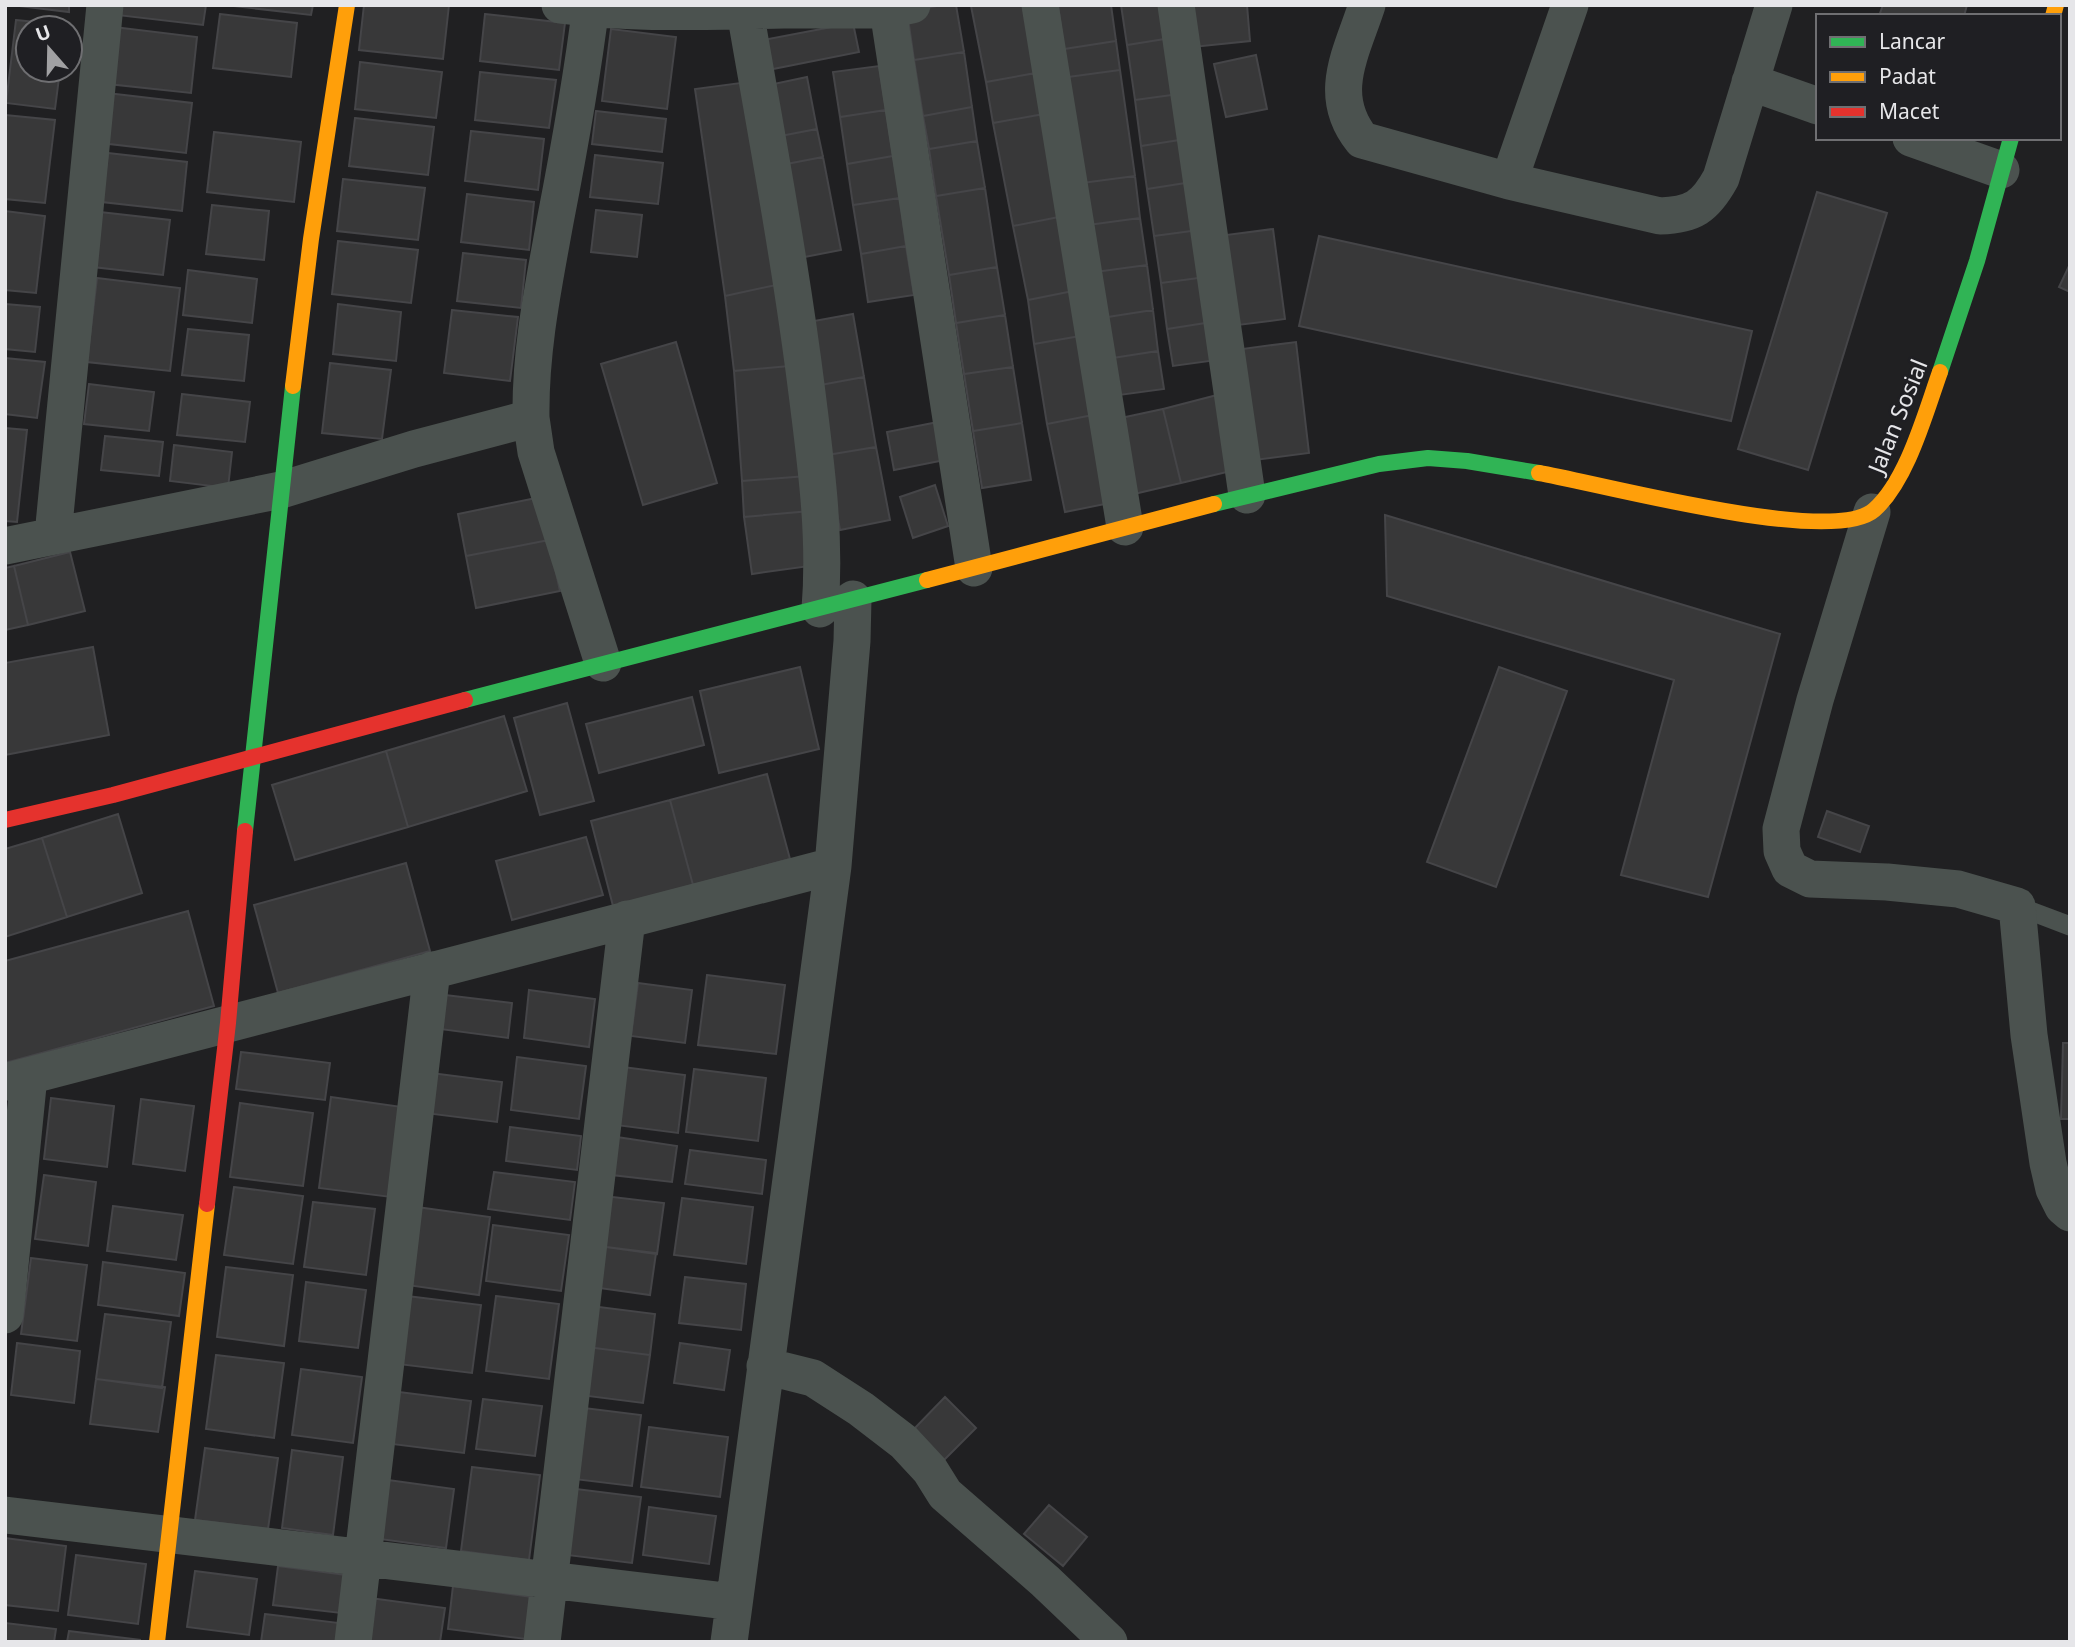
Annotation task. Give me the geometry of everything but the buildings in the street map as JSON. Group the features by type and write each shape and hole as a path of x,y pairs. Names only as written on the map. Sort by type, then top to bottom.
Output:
{"street":[{"path":"52,535 105,5"},
{"path":"158,1642 228,1023 252,756 281,490 311,239 347,5"},
{"path":"1040,5 1125,527"},
{"path":"1176,5 1247,495"},
{"path":"1367,5 1344,79 1342,95 1351,127 1362,140 1509,181 1660,215 1681,215 1697,209 1712,195 1721,178 1774,5"},
{"path":"1509,181 1570,5"},
{"path":"603,663 536,452 531,418 531,377 537,314 556,219 581,7 745,11 784,8 900,8 974,568"},
{"path":"729,1642 833,866 852,640 836,604 823,539 798,317 745,11"},
{"path":"1750,82 1816,105"},
{"path":"1923,140 2006,154"},
{"name":"Jalan Sosial","path":"1872,512 1896,484 1919,429 1977,261 2006,154"},
{"path":"5,546 281,490 414,449 531,418"},
{"path":"5,820 113,795 603,663 1247,495 1379,464 1428,458 1467,461 1556,476 1669,501 1788,521 1825,521 1872,512"},
{"path":"1872,512 1815,700 1781,830 1782,851 1790,869 1810,879 1887,882 1958,890 2017,905 2029,1035 2048,1163 2054,1189 2063,1207 2070,1213"},
{"path":"5,1315 17,1079 833,866"},
{"path":"542,1642 626,919"},
{"path":"353,1642 432,970"},
{"path":"765,1366 813,1378 861,1409 904,1442 930,1470 945,1494 1110,1642"},
{"path":"5,1515 734,1602"}],"lane":[{"path":"2017,905 2070,926"}],"traffic: fast":[{"path":"1940,372 1977,261 2010,140"},
{"path":"245,831 293,386"},
{"path":"1214,504 1379,464 1428,458 1467,461 1539,473"},
{"path":"465,700 927,580"}],"traffic: slow":[{"path":"293,386 311,239 347,5"},
{"path":"2054,14 2056,5"},
{"path":"1539,473 1660,499 1765,517 1812,521 1850,519 1874,510 1896,482 1914,446 1940,372"},
{"path":"927,580 1214,504"},
{"path":"157,1642 207,1204"}],"traffic: jam":[{"path":"5,820 113,795 465,700"},
{"path":"207,1204 228,1023 245,831"}]}
